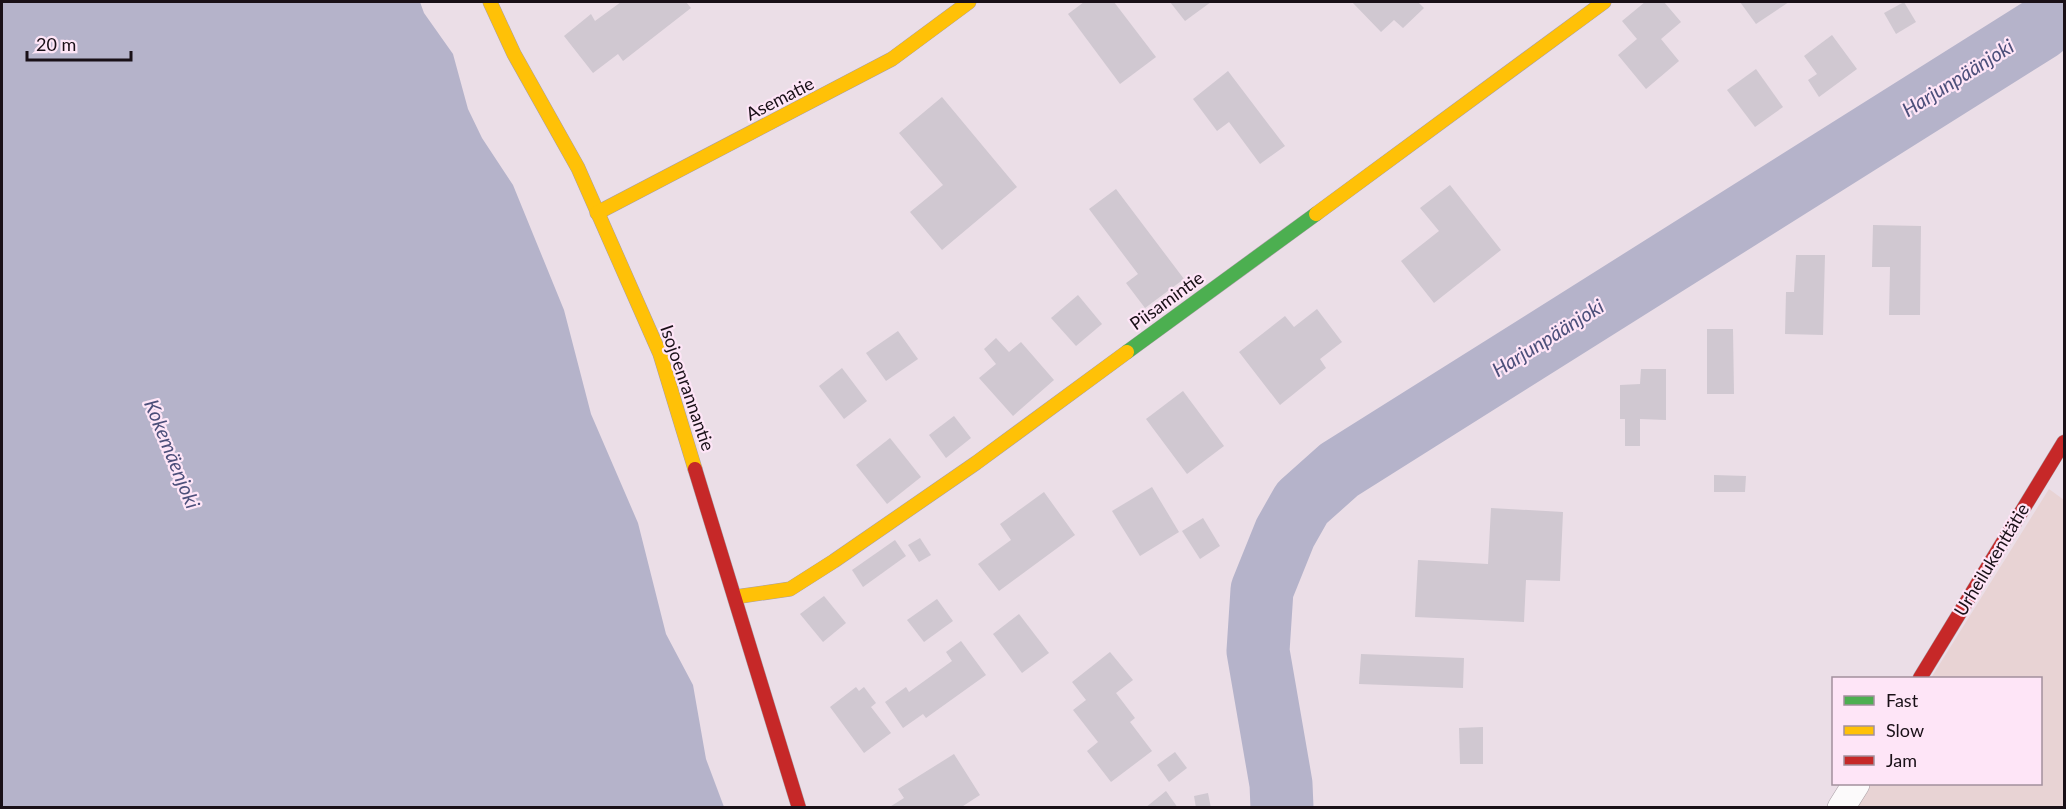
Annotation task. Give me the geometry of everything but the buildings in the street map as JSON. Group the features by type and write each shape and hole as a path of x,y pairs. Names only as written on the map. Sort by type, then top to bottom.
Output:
{"street":[{"name":"Isojoenrannantie","path":"490,2 514,54 578,168 660,354 798,807"},
{"name":"Asematie","path":"597,213 892,59 969,2"},
{"name":"Piisamintie","path":"735,597 789,588 872,535 986,456 1604,2"},
{"name":"Urheilukenttätie","path":"1921,677 2064,442"},
{"path":"1841,807 1855,785"}],"shaded area":[{"path":"2049,489 2064,500 2064,807 1851,808 1865,785 2042,785 2042,677 1932,677"}],"water":[{"name":"Kokemäenjoki","path":"2,2 420,2 424,13 453,54 468,109 482,138 513,185 564,310 591,414 638,523 666,634 693,685 706,759 724,807 2,807"}],"waterway":[{"name":"Harjunpäänjoki","path":"1282,808 1281,784 1258,651 1262,590 1285,533 1302,503 1339,470 2040,29 2064,10"}],"traffic: fast":[{"path":"1127,352 1316,214"}],"traffic: slow":[{"path":"490,2 514,54 578,168 660,354 695,469"},
{"path":"597,213 892,59 969,2"},
{"path":"1316,214 1604,2"},
{"path":"735,597 790,589 976,463 1127,352"}],"traffic: jam":[{"path":"1921,677 2064,442"},
{"path":"695,469 799,808"}]}
